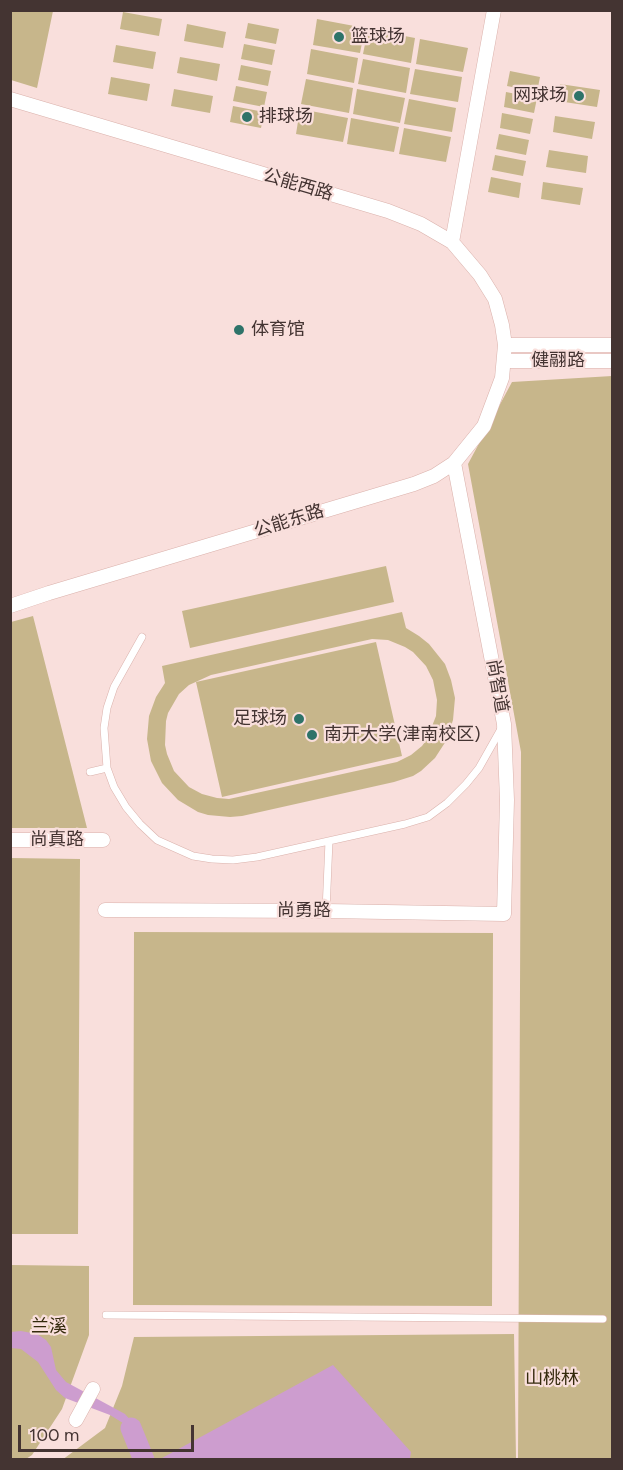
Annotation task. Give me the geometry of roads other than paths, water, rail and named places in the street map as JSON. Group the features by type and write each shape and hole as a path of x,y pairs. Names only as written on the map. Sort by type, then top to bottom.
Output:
{"street":[{"path":"452,242 494,10"},
{"name":"公能西路","path":"10,99 388,211 421,224 452,242 480,276 495,299 505,345 504,361"},
{"name":"健翮路","path":"505,345 612,345"},
{"name":"健翮路","path":"504,361 612,361"},
{"name":"公能东路","path":"10,606 434,476 454,463 484,426 502,378 504,361"},
{"name":"尚智道","path":"454,463 504,724 507,800 504,914"},
{"name":"尚真路","path":"10,840 103,840"},
{"name":"尚勇路","path":"105,910 504,914"},
{"path":"76,1420 93,1389"}],"lane":[{"path":"142,637 114,687 107,708 104,728 106,768 126,807 140,824 157,840 193,856 233,860 257,857 428,817 447,803 479,768 504,724"},
{"path":"90,771 106,768"},
{"path":"326,911 329,841"},
{"path":"106,1315 603,1319"}],"waterway":[{"path":"131,1428 144,1460"}],"place":[{"name":"篮球场","path":"339,37"},
{"name":"网球场","path":"579,96"},
{"name":"排球场","path":"247,117"},
{"name":"体育馆","path":"239,330"},
{"name":"足球场","path":"299,719"},
{"name":"南开大学(津南校区)","path":"312,735"}],"park label":[{"name":"兰溪","path":"49,1327"},
{"name":"山桃林","path":"552,1379"}]}
